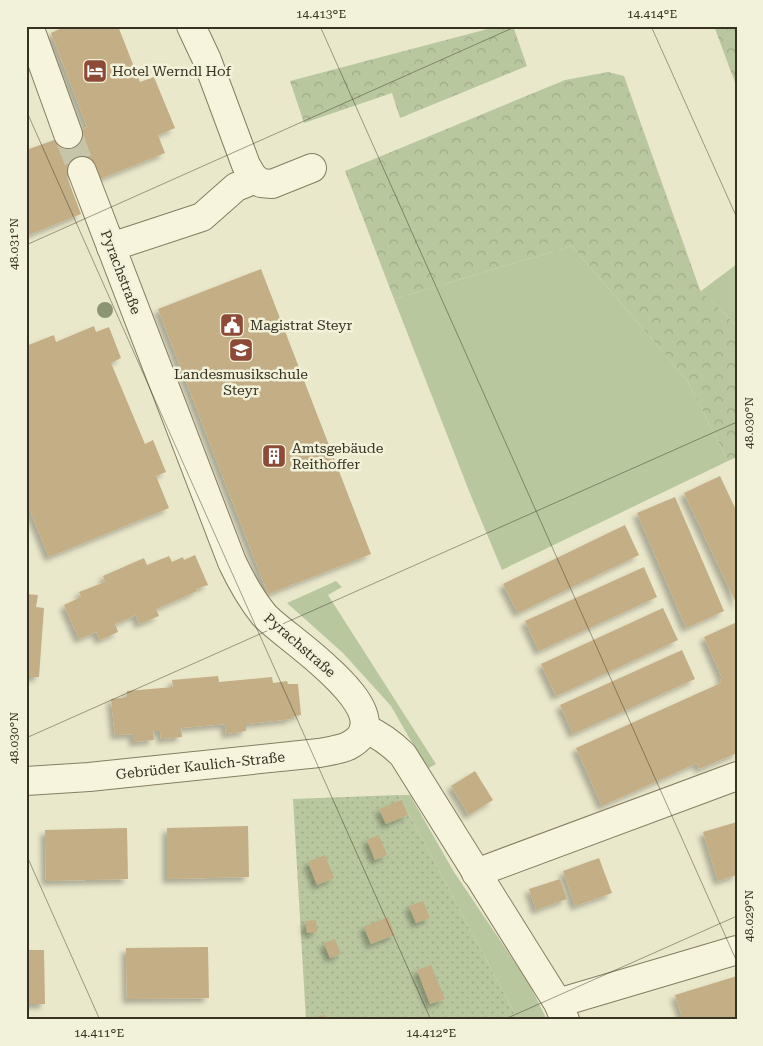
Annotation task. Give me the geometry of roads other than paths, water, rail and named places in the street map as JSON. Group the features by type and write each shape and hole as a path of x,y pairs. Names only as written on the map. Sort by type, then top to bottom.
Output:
{"street":[{"path":"29,26 68,134"},
{"path":"191,26 207,60 246,165 253,177 261,183 272,184 312,168"},
{"name":"Pyrachstraße","path":"82,171 239,577 264,616 325,667 354,696 365,717 364,728"},
{"path":"111,247 202,217 236,187 246,183 253,177"},
{"path":"364,728 378,734 403,755 562,1011 737,950"},
{"name":"Gebrüder Kaulich-Straße","path":"26,781 89,777 319,753 350,745 358,738 364,728"},
{"path":"476,873 737,776"}],"tunnel":[{"path":"68,134 82,171"}],"place":[{"name":"Hotel Werndl Hof","path":"95,71"},
{"name":"Magistrat Steyr","path":"232,325"},
{"name":"Landesmusikschule Steyr","path":"241,350"},
{"name":"Amtsgebäude Reithoffer","path":"274,456"}]}
